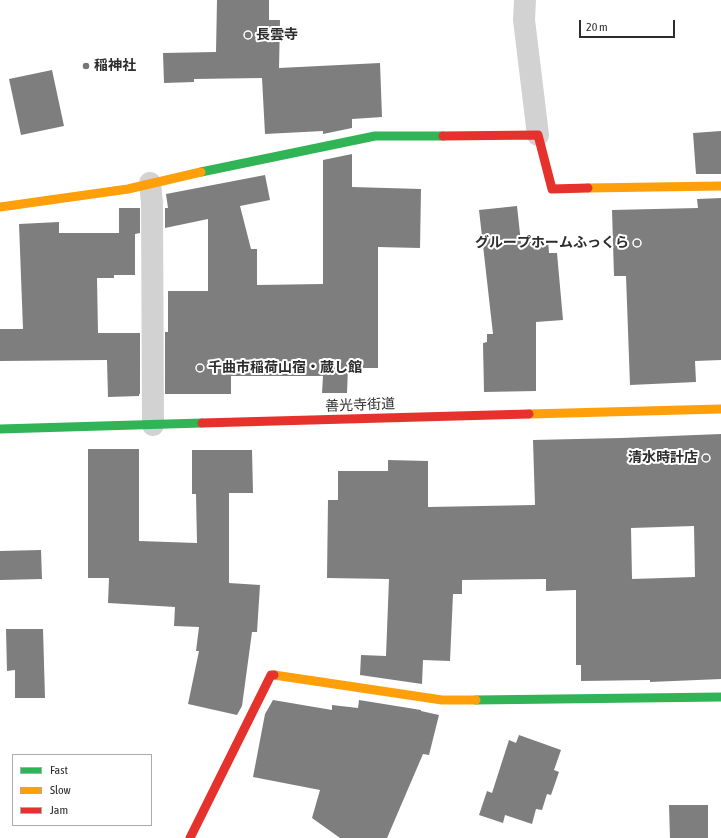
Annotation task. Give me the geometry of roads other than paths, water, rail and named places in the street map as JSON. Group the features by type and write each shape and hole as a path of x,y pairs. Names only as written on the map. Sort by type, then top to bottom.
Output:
{"street":[{"path":"525,0 524,20 538,135 552,189 721,186"},
{"path":"0,207 128,189 150,183 375,136 538,135"},
{"path":"150,183 152,203 153,425"},
{"name":"善光寺街道","path":"0,429 721,409"},
{"path":"190,838 271,675 442,700 721,697"}],"place":[{"name":"長雲寺","path":"248,35"},
{"name":"稲神社","path":"86,66"},
{"name":"グループホームふっくら","path":"637,243"},
{"name":"千曲市稲荷山宿・蔵し館","path":"200,368"},
{"name":"清水時計店","path":"706,458"}]}
